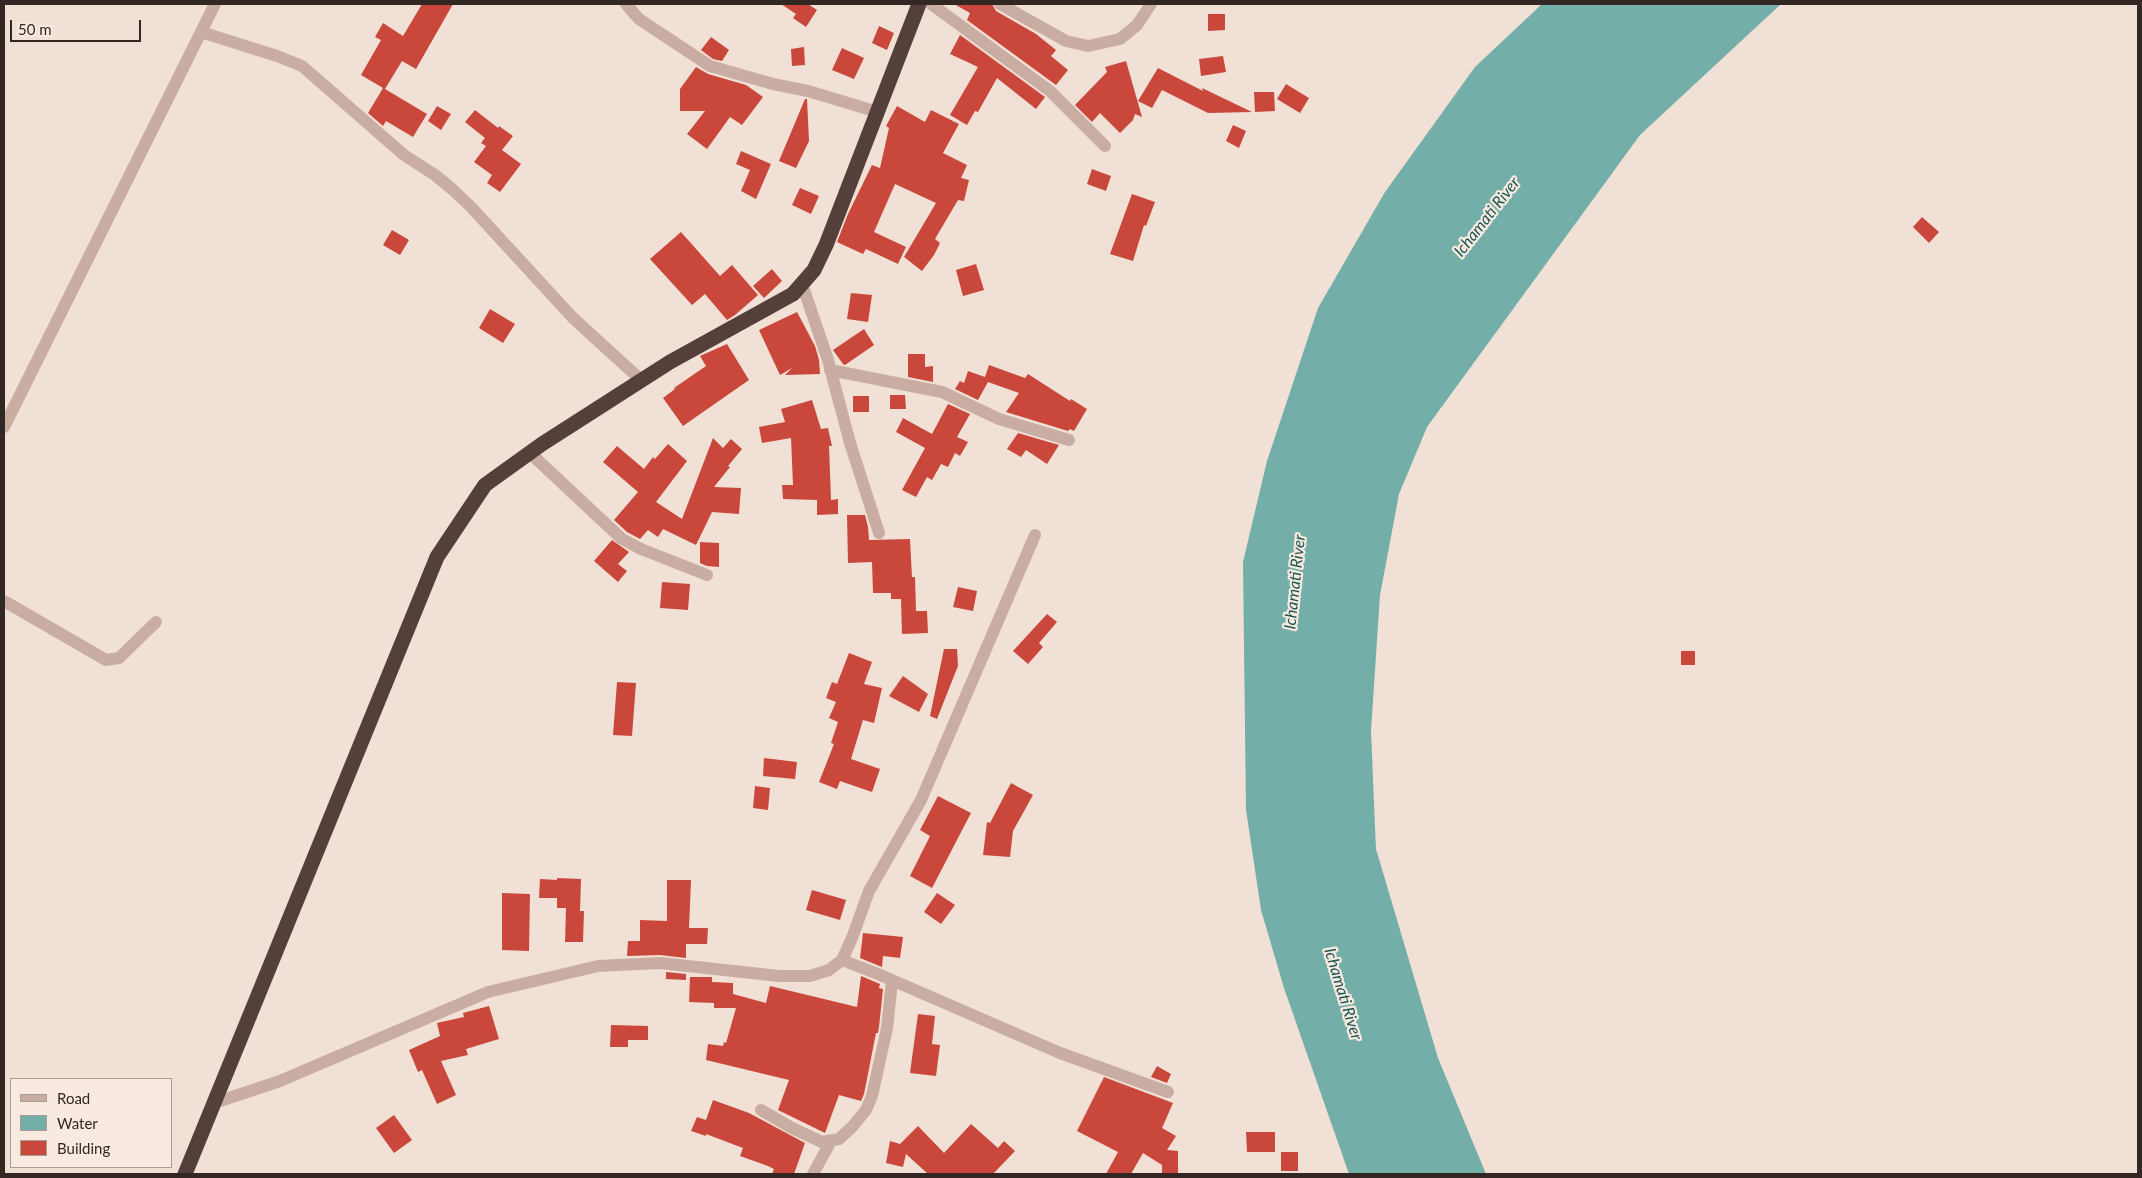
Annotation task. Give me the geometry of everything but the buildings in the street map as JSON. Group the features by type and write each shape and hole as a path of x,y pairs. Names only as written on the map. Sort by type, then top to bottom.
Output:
{"highway":[{"path":"185,1174 438,557 485,485 530,452 641,380 670,362 779,303 793,294 802,284 814,270 826,244 920,4"}],"street":[{"path":"4,426 215,4"},
{"path":"626,4 639,19 719,70 773,84 808,90 878,112"},
{"path":"931,4 1050,91 1104,146"},
{"path":"1000,4 1066,41 1088,46 1120,39 1138,25 1151,4"},
{"path":"201,32 277,56 302,66 404,155 435,175 458,195 573,318 641,380"},
{"path":"802,284 830,370 852,452 879,533"},
{"path":"830,370 942,392 999,419 1069,440"},
{"path":"530,452 622,539 641,549 707,575"},
{"path":"214,1102 280,1080 488,992 523,982 598,966 621,964 660,963 779,976 810,976 829,970 842,960 872,884 922,800 1035,535"},
{"path":"4,601 106,660 119,658 156,622"},
{"path":"842,960 1060,1054 1168,1092"},
{"path":"761,1110 792,1128 822,1142 839,1138 852,1127 866,1110 872,1096 887,1028 892,981"},
{"path":"813,1174 831,1141"}],"water":[{"name":"Ichamati River","path":"1542,4 1781,4 1640,135 1427,427 1399,494 1380,595 1371,731 1376,849 1438,1058 1486,1174 1349,1174 1284,988 1261,910 1246,810 1243,562 1267,461 1318,308 1385,192 1475,67"}]}
